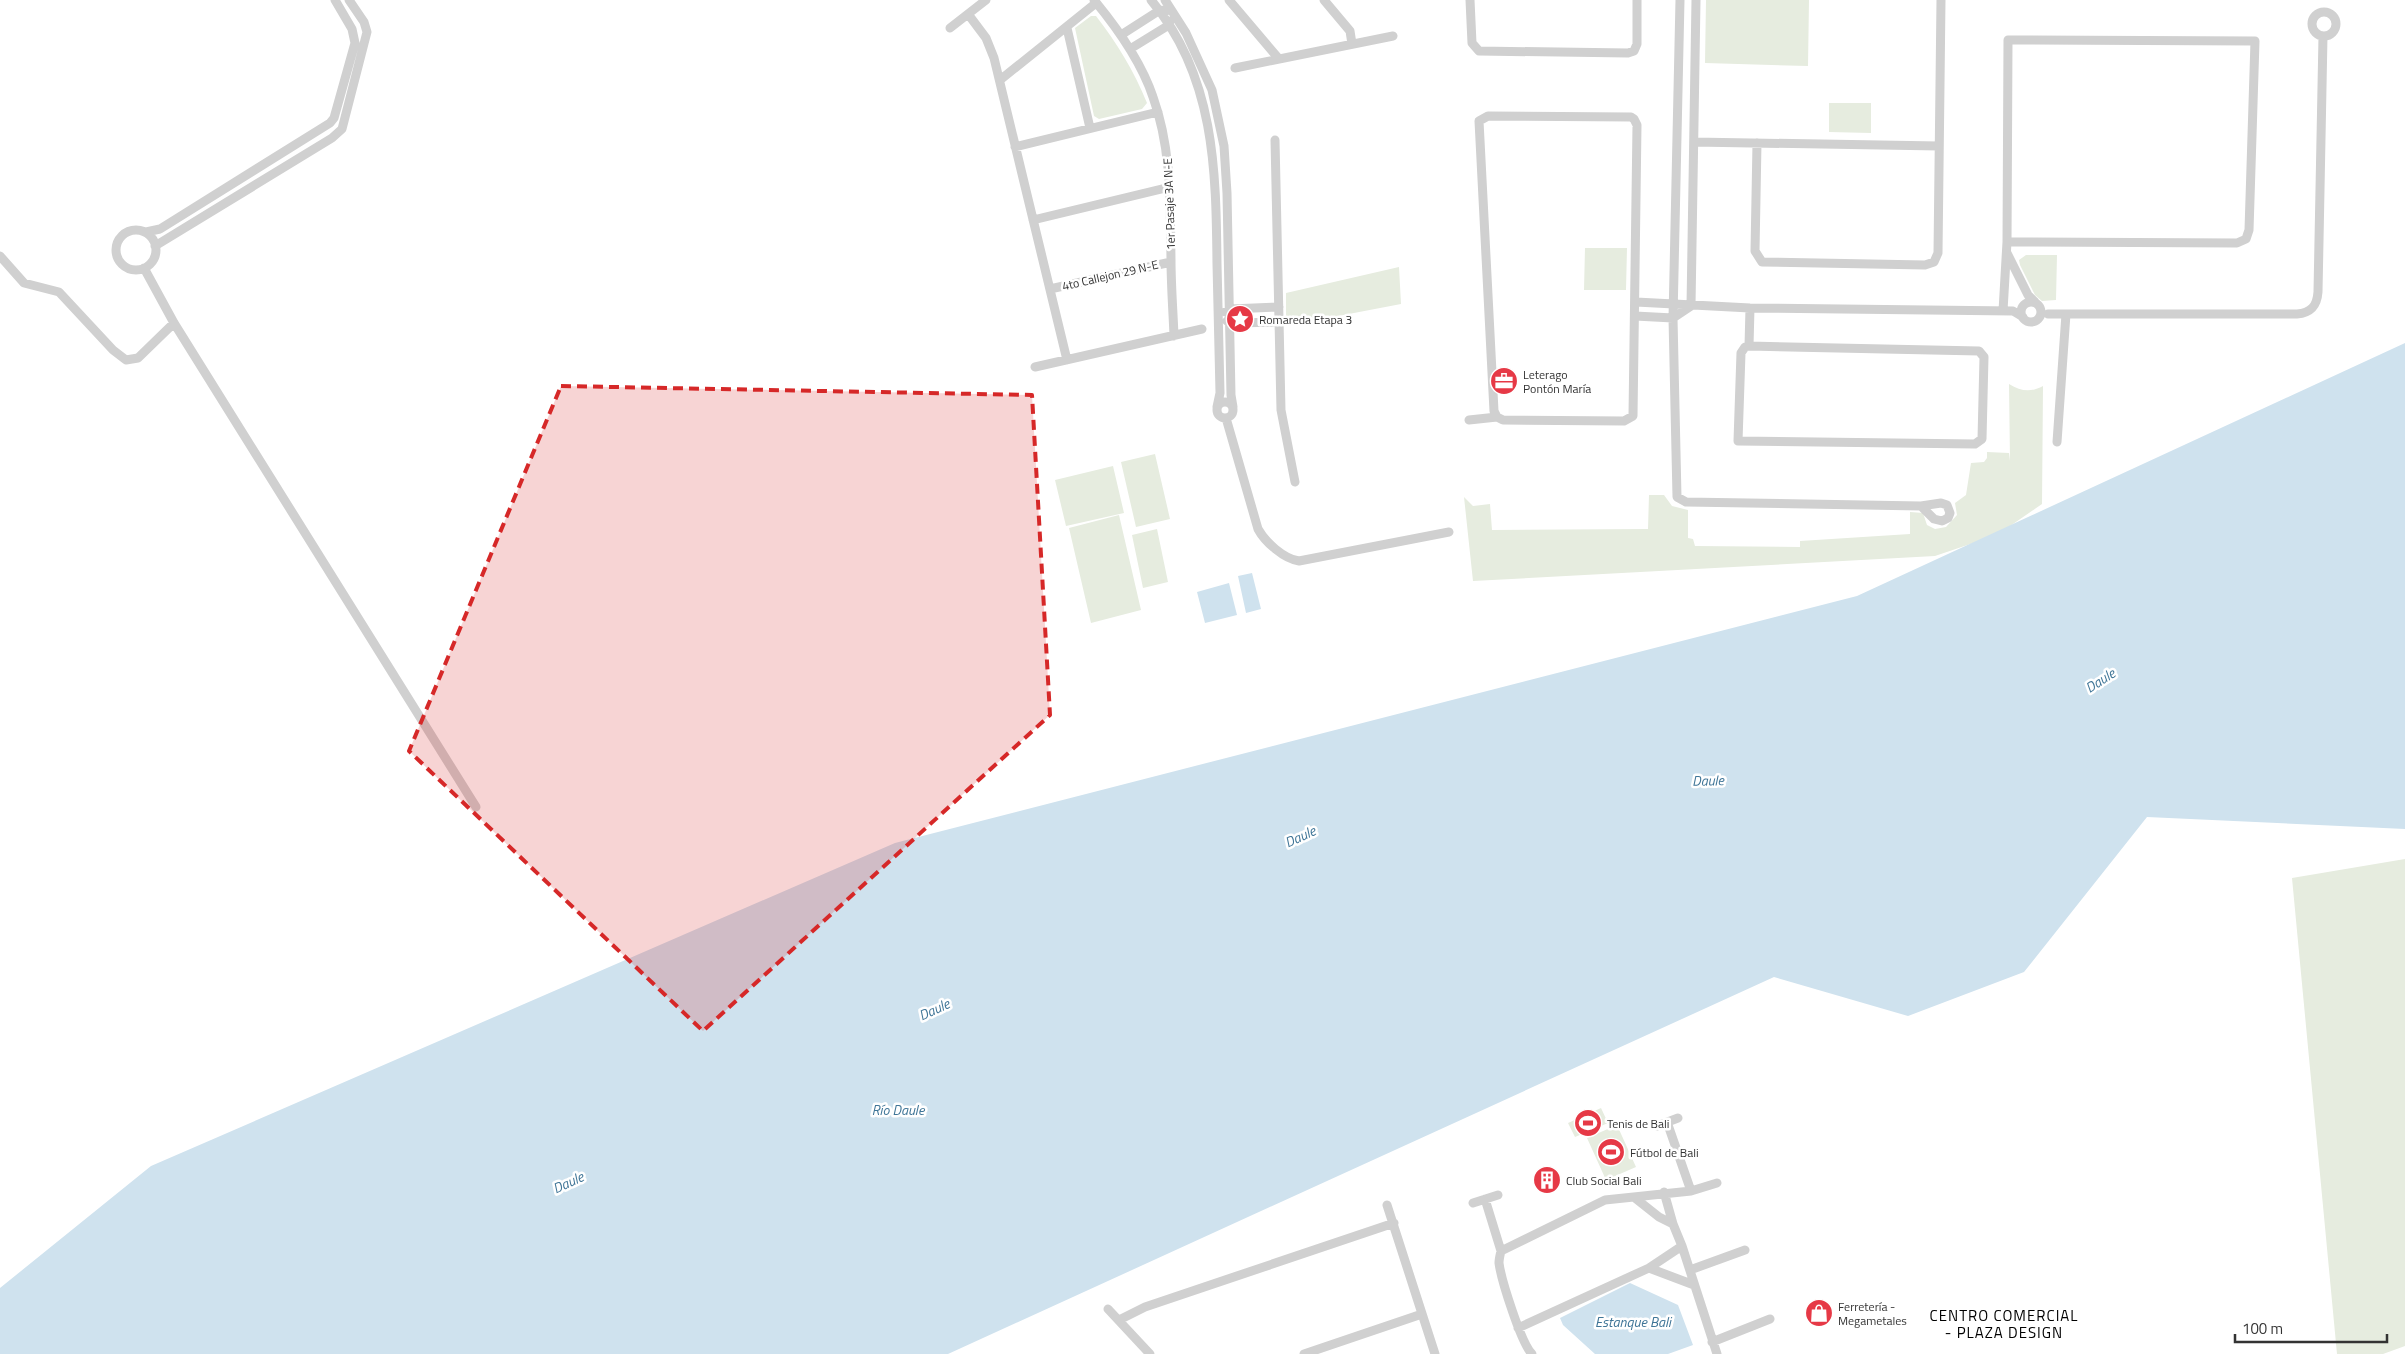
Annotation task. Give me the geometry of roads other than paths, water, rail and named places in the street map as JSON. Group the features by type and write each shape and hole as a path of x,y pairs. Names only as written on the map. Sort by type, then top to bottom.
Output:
{"street":[{"path":"146,232 156,246 151,262 144,268 136,270 127,268 120,262 116,253 117,243 122,235 129,231 138,230 146,232 160,229 330,123 334,118 355,44 352,29 335,0"},
{"path":"156,246 332,138 342,129 367,32 364,22 349,0"},
{"path":"950,28 986,0"},
{"path":"1151,0 1169,25 1191,68 1201,96 1214,153 1220,393 1217,407 1219,415 1226,418"},
{"path":"1165,0 1174,13 1212,90 1223,139 1228,193 1231,395 1233,407 1232,414 1226,418"},
{"path":"1229,0 1279,58"},
{"path":"1324,0 1350,31 1352,44"},
{"path":"1470,0 1472,42 1479,51 1628,53 1634,50 1637,44 1638,0"},
{"path":"1680,0 1674,305 1672,318 1676,494 1679,500 1686,502 1921,506"},
{"path":"1691,306 1696,0"},
{"path":"1757,143 1755,251 1758,260 1766,264 1925,266 1934,262 1938,253 1941,0"},
{"path":"1000,80 1067,28 1095,2"},
{"name":"1er Pasaje 3A N-E","path":"1095,2 1130,49 1153,96 1158,112 1166,147 1170,187 1170,262 1174,336"},
{"path":"1121,35 1160,10 1174,13"},
{"path":"1130,49 1169,25 1174,13"},
{"path":"968,14 986,38 994,58 1067,360"},
{"path":"1067,28 1090,128"},
{"path":"1235,68 1393,36"},
{"path":"2013,312 2029,302 2041,311 2066,314 2297,314 2310,311 2315,306 2318,292 2323,36"},
{"path":"2003,311 2007,252 2007,242 2008,40 2255,41 2249,230 2246,239 2237,243 2007,242"},
{"path":"1016,147 1158,112"},
{"path":"1469,420 1496,417 1502,420 1624,422 1631,419 1634,413 1636,302 1637,126 1634,118 1628,116 1488,116 1480,119 1478,125 1494,411 1496,417"},
{"path":"1275,140 1281,410 1296,482"},
{"path":"1694,142 1939,146"},
{"path":"1033,220 1170,187"},
{"path":"2007,252 2028,295 2041,311"},
{"path":"0,256 24,283 59,292 113,350 126,360 138,358 174,322"},
{"name":"4to Callejon 29 N-E","path":"1050,289 1170,262"},
{"path":"144,268 174,322 476,808"},
{"path":"1636,302 1750,308 2003,311 2013,312 2031,322 2041,311"},
{"path":"2023,317 2024,305"},
{"path":"1635,316 1672,318 1691,306"},
{"path":"1218,316 1230,309 1279,307"},
{"path":"1749,346 1750,308"},
{"path":"2058,442 2066,314"},
{"path":"1218,316 1230,323 1279,322"},
{"path":"1035,367 1202,329"},
{"path":"1749,346 1979,351 1984,357 1982,439 1975,444 1738,441 1741,353 1749,346"},
{"path":"1217,407 1225,401 1233,407"},
{"path":"1226,418 1258,530 1266,540 1290,558 1298,561 1449,532"},
{"path":"1657,1126 1678,1118"},
{"path":"1667,1122 1691,1191"},
{"path":"1501,1251 1594,1203 1664,1192 1691,1191 1718,1183"},
{"path":"1664,1192 1717,1354"},
{"path":"1473,1203 1498,1195"},
{"path":"1635,1198 1659,1217 1673,1224"},
{"path":"1485,1199 1501,1251 1499,1264 1518,1328 1525,1345 1532,1354"},
{"path":"1387,1205 1435,1354"},
{"path":"1119,1320 1145,1307 1394,1223"},
{"path":"1518,1328 1649,1268 1682,1246"},
{"path":"1690,1270 1745,1250"},
{"path":"1649,1268 1694,1284"},
{"path":"1108,1309 1150,1354"},
{"path":"1304,1354 1422,1314"},
{"path":"1712,1342 1770,1319"}],"water":[{"name":"Río Daule","path":"2405,343 2405,829 2147,817 2024,972 1908,1016 1774,977 948,1354 0,1354 0,1288 151,1166 895,843 1857,596"},
{"path":"1252,573 1261,609 1246,613 1238,576"},
{"path":"1229,583 1237,615 1205,623 1197,592"},
{"name":"Estanque Bali","path":"1630,1283 1678,1305 1693,1345 1668,1354 1595,1354 1563,1325 1560,1318"}],"place":[{"name":"Romareda Etapa 3","path":"1240,319"},
{"name":"Leterago Pontón María","path":"1504,381"},
{"name":"Tenis de Bali","path":"1588,1123"},
{"name":"Fútbol de Bali","path":"1611,1152"},
{"name":"Club Social Bali","path":"1547,1180"},
{"name":"Ferretería - Megametales","path":"1819,1313"}],"district":[{"name":"CENTRO COMERCIAL - PLAZA DESIGN","path":"2004,1324"}],"water label":[{"name":"Daule","path":"2100,680"},
{"name":"Daule","path":"1708,780"},
{"name":"Daule","path":"1300,836"},
{"name":"Daule","path":"934,1009"},
{"name":"Daule","path":"568,1182"}]}
